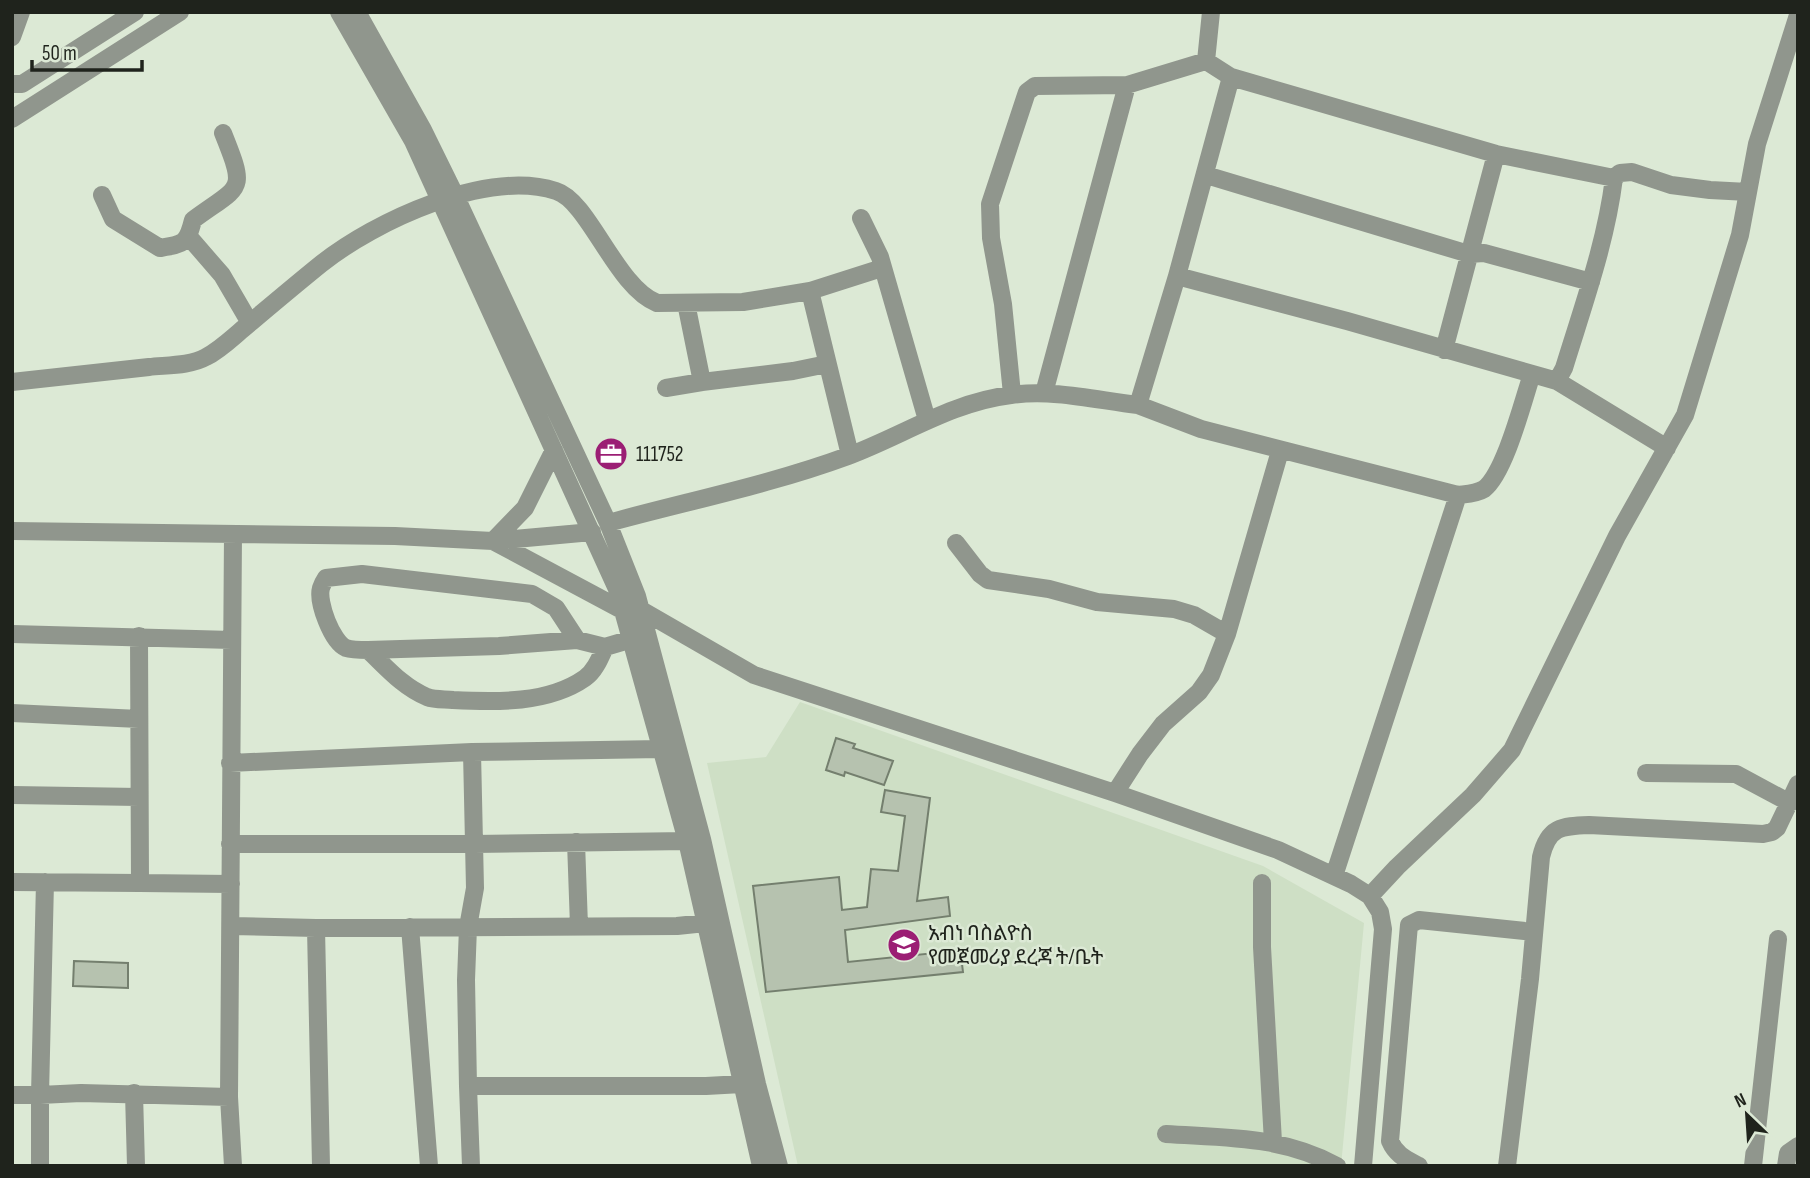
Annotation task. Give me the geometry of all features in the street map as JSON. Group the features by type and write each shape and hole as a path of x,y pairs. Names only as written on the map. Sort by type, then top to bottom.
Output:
{"street":[{"path":"12,37 21,12"},
{"path":"12,84 22,84 135,12"},
{"path":"12,118 180,12"},
{"path":"339,12 447,198 608,523 634,611 713,922 779,1166"},
{"path":"357,12 424,130 447,198 554,450 617,589 634,611 632,639 687,841 713,922 741,1084 761,1166"},
{"path":"1206,61 1211,12"},
{"path":"1370,896 1473,795 1512,750 1617,536 1685,415 1740,235 1757,144 1798,15"},
{"path":"1012,394 1003,304 989,218 990,204 1027,92 1035,86 1127,85 1206,61 1231,77 1496,154 1614,178"},
{"path":"1138,405 1206,174 1231,77"},
{"path":"1044,393 1127,85"},
{"path":"102,195 113,219 148,242 160,248 181,245 189,237 193,220 228,196 239,179 223,133"},
{"path":"1444,350 1496,154"},
{"path":"1557,381 1564,368 1591,282 1614,178 1620,173 1632,172 1671,185 1748,192"},
{"path":"1206,174 1469,254 1484,253 1591,282"},
{"path":"12,382 204,359 324,261 380,226 475,189 502,187 559,191 571,200 611,258 647,299 657,303 743,302 810,291 882,268"},
{"path":"861,218 871,235 882,268 927,419"},
{"path":"189,237 222,275 250,323"},
{"path":"1177,276 1557,381 1667,448"},
{"path":"810,291 850,455"},
{"path":"686,303 702,382"},
{"path":"666,388 827,364"},
{"path":"608,523 774,481 850,455 927,419 979,401 1012,394 1044,393 1138,405 1201,429 1458,495 1482,490 1496,474 1532,374"},
{"path":"492,541 525,508 554,450"},
{"path":"1115,793 1163,724 1205,684 1227,634 1280,451"},
{"path":"1334,876 1458,495"},
{"path":"12,531 395,536 492,541 592,532"},
{"path":"233,534 229,1097 233,1166"},
{"path":"492,541 634,611 754,675 1115,793 1278,850 1370,896 1380,912 1383,929 1363,1166"},
{"path":"956,543 980,574 988,580 1049,589 1097,603 1174,609 1194,615 1227,634"},
{"path":"577,640 556,608 532,594 362,574 326,578 321,588 320,604 339,642 347,648 368,650 499,646 577,640 605,647 632,639"},
{"path":"12,634 232,640"},
{"path":"139,636 140,883"},
{"path":"368,650 401,683 429,698 487,702 523,699 558,691 585,678 596,667 605,647"},
{"path":"12,713 139,719"},
{"path":"230,763 472,752 661,749"},
{"path":"471,1166 466,980 468,928 475,888 472,752"},
{"path":"1646,773 1736,774 1790,803"},
{"path":"1507,1166 1544,842 1552,832 1566,825 1763,834 1772,832 1777,828 1798,784"},
{"path":"12,795 139,797"},
{"path":"230,844 687,841"},
{"path":"576,842 579,926"},
{"path":"12,882 231,884"},
{"path":"40,1166 45,882"},
{"path":"1262,883 1262,947 1273,1142"},
{"path":"1419,1166 1399,1155 1390,1141 1409,925 1419,920 1534,932"},
{"path":"231,926 468,928 677,926 713,922"},
{"path":"410,927 429,1166"},
{"path":"316,928 321,1166"},
{"path":"1753,1166 1778,939"},
{"path":"468,1086 741,1084"},
{"path":"134,1093 136,1166"},
{"path":"12,1095 134,1093 229,1097"},
{"path":"1166,1134 1273,1142 1300,1148 1337,1166"},
{"path":"1786,1166 1788,1153 1798,1146"}],"shaded area":[{"path":"800,702 1263,866 1364,923 1341,1166 798,1166 707,763 766,757"}],"building":[{"path":"836,738 855,744 853,748 893,761 884,785 845,772 844,776 826,770"},
{"path":"885,790 930,798 917,901 948,897 950,916 845,930 848,962 954,951 954,957 961,956 963,972 766,992 753,886 839,877 842,910 867,907 871,869 898,871 905,816 881,812"},
{"path":"74,961 128,963 128,988 73,986"}],"place":[{"name":"111752","path":"611,454"},
{"name":"አብነ ባስልዮስ የመጀመሪያ ደረጃ ት/ቤት","path":"904,945"}]}
